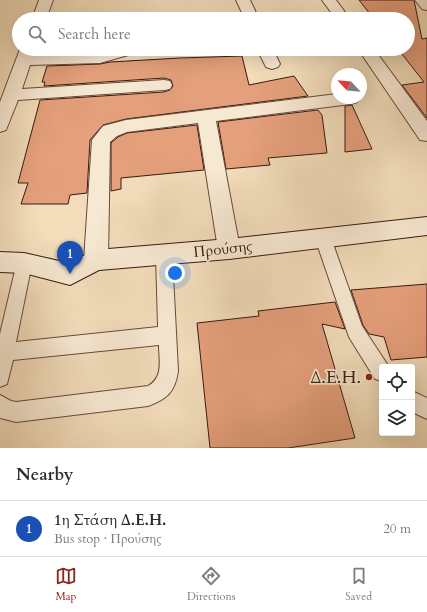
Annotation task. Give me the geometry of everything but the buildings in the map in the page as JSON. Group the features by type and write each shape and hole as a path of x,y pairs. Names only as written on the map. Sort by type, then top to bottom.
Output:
{"street":[{"path":"42,12 46,0"},
{"path":"243,0 249,12"},
{"path":"329,0 338,12"},
{"path":"422,0 427,6"},
{"path":"0,126 26,56"},
{"path":"51,56 100,58 108,56"},
{"path":"268,56 272,64"},
{"path":"371,56 427,135"},
{"path":"11,95 164,85"},
{"path":"96,260 101,140 110,131 126,126 331,101"},
{"path":"206,117 229,248"},
{"name":"Προύσης","path":"0,262 24,263 70,274 96,260 164,255 427,226"}],"lane":[{"path":"323,238 355,331 379,367"},
{"path":"0,405 7,411 16,412 148,396 163,388 168,380 169,371 164,255"},
{"path":"0,377 24,263"},
{"path":"5,352 167,335"},
{"path":"415,403 427,410"}],"place":[{"name":"1η Στάση Δ.Ε.Η.","path":"70,274"},
{"name":"Δ.Ε.Η.","path":"369,377"}]}
